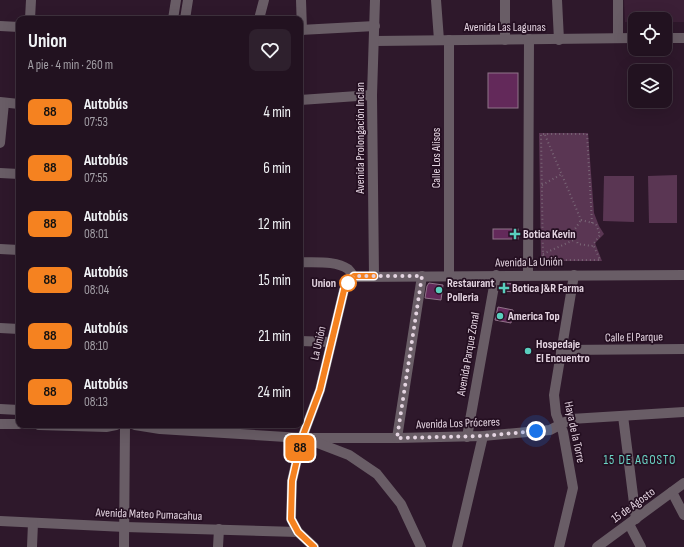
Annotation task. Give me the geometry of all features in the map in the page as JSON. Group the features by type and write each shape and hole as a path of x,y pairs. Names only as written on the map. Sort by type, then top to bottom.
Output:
{"street":[{"path":"30,16 31,0"},
{"path":"173,16 176,0"},
{"path":"185,16 188,0"},
{"path":"260,16 264,0"},
{"path":"301,16 302,0"},
{"name":"Avenida Prolongación Inclan","path":"374,276 372,95 375,0"},
{"name":"Calle Los Alisos","path":"436,0 444,40 449,276"},
{"path":"505,0 505,40"},
{"path":"557,0 559,40"},
{"path":"618,0 618,38"},
{"path":"0,26 16,27"},
{"path":"303,30 375,26"},
{"name":"Avenida Las Lagunas","path":"374,41 628,38"},
{"path":"672,38 684,38"},
{"path":"528,275 529,39"},
{"path":"303,100 372,95"},
{"path":"0,142 2,103 16,104"},
{"path":"0,173 16,174"},
{"path":"0,250 16,250"},
{"path":"303,262 340,265 348,269 354,276 374,276"},
{"name":"Avenida La Unión","path":"374,276 574,274 684,275"},
{"name":"Haya de la Torre","path":"559,547 573,488 563,432 556,414 554,395 574,274"},
{"name":"Avenida Parque Zonal","path":"467,437 496,275"},
{"name":"La Unión","path":"314,547 298,532 291,519 292,481 302,438 320,390 344,290 354,276"},
{"path":"397,438 422,276"},
{"path":"0,328 16,329"},
{"path":"303,341 331,342"},
{"name":"Calle El Parque","path":"561,350 684,349"},
{"path":"0,409 16,410"},
{"name":"Avenida Los Próceres","path":"154,428 302,438 467,437 550,430 571,419 684,412"},
{"path":"623,416 633,522 635,536 641,547"},
{"path":"0,424 16,424"},
{"path":"124,428 124,547"},
{"path":"457,547 483,436"},
{"path":"302,438 349,455 377,474 401,504 421,547"},
{"name":"15 de Agosto","path":"597,547 684,483"},
{"path":"672,492 684,515"},
{"name":"Avenida Mateo Pumacahua","path":"0,521 125,527 298,532"},
{"path":"32,547 33,523"},
{"path":"218,547 219,529"},
{"path":"632,547 635,536"}],"path":[{"path":"592,223 587,134 541,134 543,260 600,260 593,244"},
{"path":"545,134 581,220"},
{"path":"542,185 562,174"},
{"path":"581,220 596,224 600,235 592,246 578,244 573,232 581,220"},
{"path":"543,254 576,239"}],"shaded area":[{"path":"624,0 684,0 684,22 672,22 672,12 628,12 628,22 625,22"},
{"path":"539,133 588,133 594,213 604,234 595,243 602,261 541,261"},
{"path":"677,175 677,223 649,223 648,176"},
{"path":"604,176 634,176 634,222 603,221"}],"building":[{"path":"488,73 518,73 518,108 488,108"},
{"path":"493,229 518,229 518,239 493,239"},
{"path":"429,283 443,285 441,300 425,298"},
{"path":"502,283 517,284 517,292 501,291"},
{"path":"498,307 513,310 511,323 495,320"}],"bus line":[{"name":"88","path":"314,547 298,532 291,519 292,481 302,438 320,390 344,290 354,276 374,276"}],"place":[{"name":"Botica Kevin","path":"515,234"},
{"name":"Union","path":"348,283"},
{"name":"Botica J&R Farma","path":"504,288"},
{"name":"Restaurant Polleria","path":"439,290"},
{"name":"America Top","path":"500,316"},
{"name":"Hospedaje El Encuentro","path":"528,351"}],"district":[{"name":"15 DE AGOSTO","path":"640,459"}],"route":[{"path":"348,283 354,276 422,276 397,438 483,436 536,431"}]}
